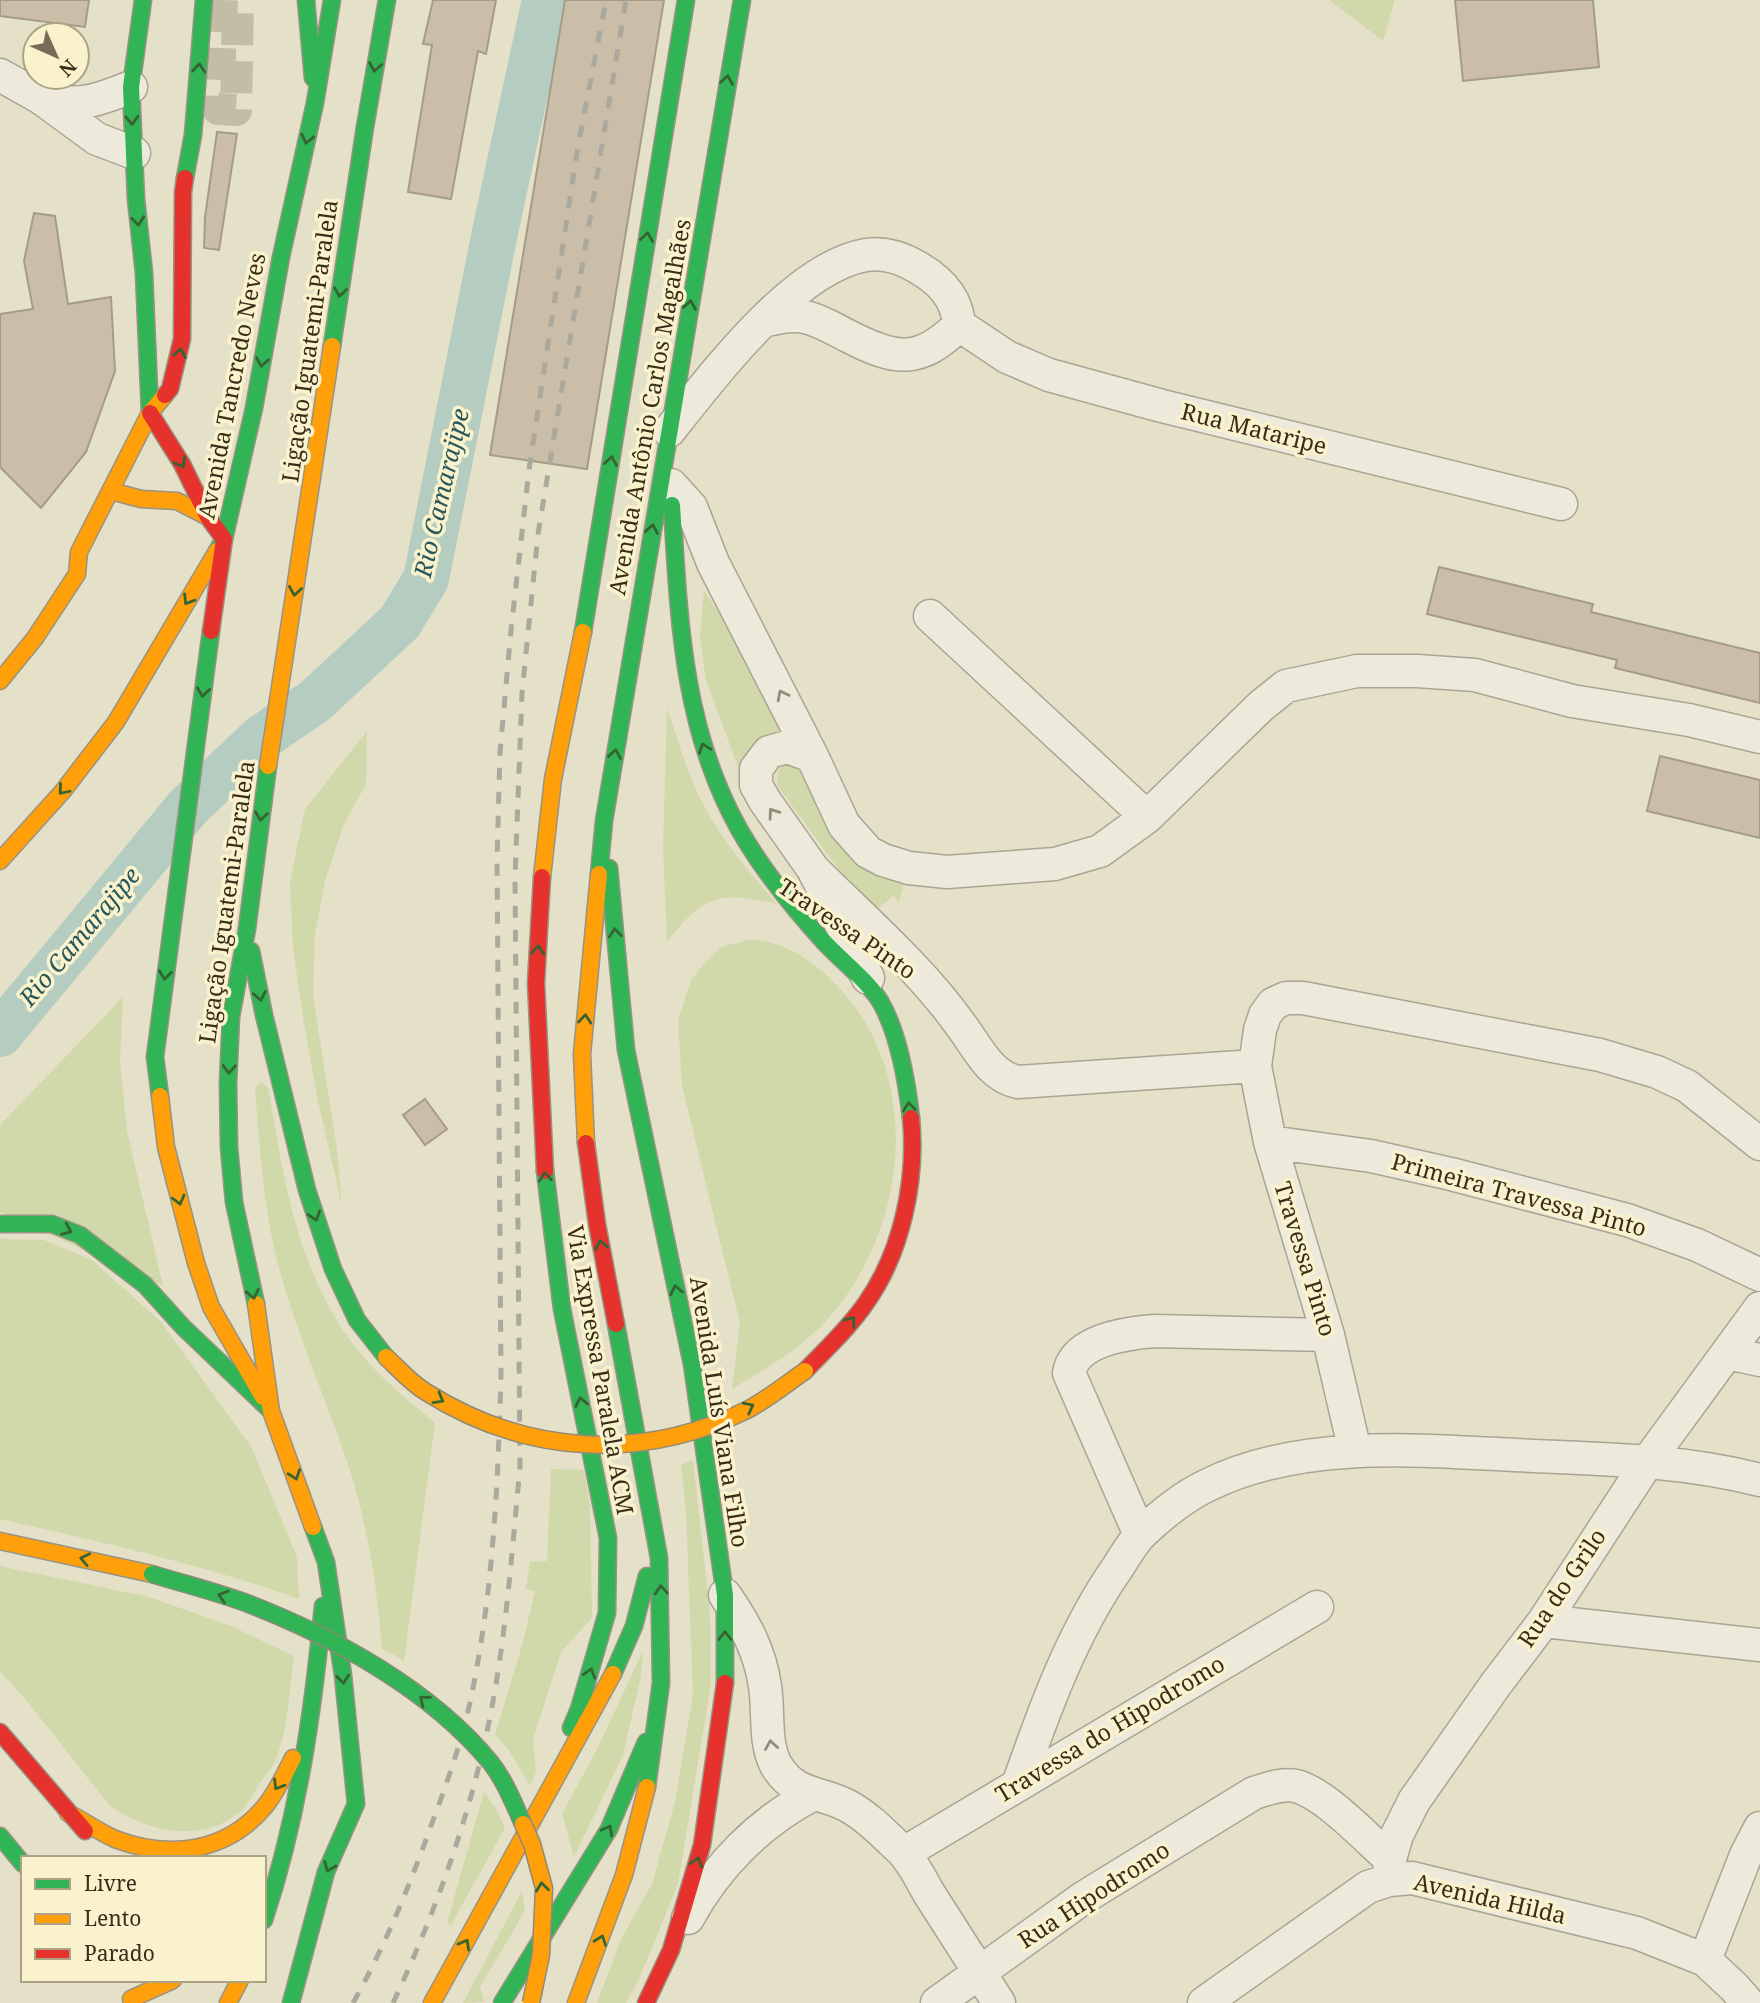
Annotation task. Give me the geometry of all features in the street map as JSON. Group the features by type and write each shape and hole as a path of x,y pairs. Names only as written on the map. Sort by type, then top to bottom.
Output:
{"main road":[{"path":"143,0 131,87 139,153 136,199 144,273 150,413 182,464 208,517 224,539 155,1057 166,1147 196,1263 211,1307 271,1411"},
{"path":"0,681 35,638 77,574 79,552 150,413 170,389 182,339 183,192 193,135 204,0"},
{"name":"Avenida Tancredo Neves","path":"306,0 315,103"},
{"name":"Avenida Tancredo Neves","path":"0,861 63,791 116,722 224,539 254,408 281,257 315,103 332,0"},
{"name":"Ligação Iguatemi-Paralela","path":"291,2003 326,1872 356,1804 343,1675 326,1563 271,1411 258,1315 233,1202 228,1083 231,1017 247,929 275,712 387,0"},
{"name":"Via Expressa Paralela ACM","path":"432,2003 517,1849 579,1709 607,1613 608,1538 562,1309 551,1231 541,1137 536,983 542,880 553,779 584,625 686,0"},
{"name":"Avenida Antônio Carlos Magalhães","path":"604,821 741,0"},
{"path":"173,146 193,135"},
{"path":"247,929 281,1089 311,1203 333,1269 357,1320 386,1357 424,1390 477,1420 541,1440 583,1447 628,1446 677,1437 750,1408 805,1371 844,1331 874,1291 897,1240 908,1186 912,1139 905,1072 883,1009 818,936 750,849 730,811 701,742 680,632 669,431"},
{"path":"111,491 141,499 177,501 208,517"},
{"path":"576,2003 624,1875 644,1805 661,1683 662,1608 659,1558 597,1224 586,1143 582,1054 604,821"},
{"name":"Avenida Luís Viana Filho","path":"604,821 626,1050 692,1364 725,1595 725,1690 702,1845 671,1951 646,2003"},
{"path":"0,1224 52,1224 80,1235 145,1285 183,1327 271,1411"},
{"path":"517,1849 632,1636 646,1578 649,1543 644,1466"},
{"path":"1,1541 152,1574 248,1604 309,1631 375,1666 416,1692 450,1720 492,1764 511,1796 532,1844 544,1888 541,1955 531,2003"},
{"path":"266,1913 288,1839 310,1725 326,1563"},
{"path":"502,2003 609,1829 645,1746 661,1683"},
{"path":"106,1843 175,1853 208,1847 237,1832 266,1806 310,1725"},
{"path":"0,1732 68,1813 106,1843 131,1856"},
{"path":"0,1746 18,1755"},
{"path":"0,1836 21,1862"},
{"path":"130,1997 168,1982"},
{"path":"228,2003 239,1982"}],"street":[{"path":"0,75 41,98 97,139 139,153"},
{"path":"41,98 65,104 86,102 131,87"},
{"path":"669,431 720,367 766,320 818,275 845,261 867,255 901,258 932,275 947,291 958,310 959,325 940,343 919,354 900,354 875,349 810,318 789,315 766,320"},
{"name":"Rua Mataripe","path":"959,325 1007,357 1049,374 1162,406 1561,504"},
{"path":"671,485 691,507 713,563 813,756 844,825 868,852 909,868 947,872 1055,863 1100,851 1147,817 1286,685 1357,671 1417,671 1475,676 1572,701 1689,720 1760,737"},
{"path":"930,616 1147,817"},
{"path":"813,756 787,747 769,752 756,769 757,785 765,801 813,869 883,1009"},
{"name":"Travessa Pinto","path":"813,869 928,986 958,1020 985,1061 1006,1080 1018,1082 1255,1066"},
{"name":"Travessa Pinto","path":"768,875 840,921 928,986"},
{"name":"Travessa Pinto","path":"883,1009 892,983 899,978 907,978 928,986"},
{"name":"Travessa Pinto","path":"1355,1451 1328,1335 1270,1142 1255,1066 1260,1030 1265,1015 1273,1004 1286,998 1303,998 1600,1055 1657,1072 1687,1086 1760,1144"},
{"name":"Primeira Travessa Pinto","path":"1270,1142 1371,1156 1627,1220 1697,1245 1760,1275"},
{"name":"Rua do Grilo","path":"1390,1870 1396,1835 1414,1801 1544,1620 1648,1461 1760,1308"},
{"path":"1140,1535 1069,1373 1073,1360 1079,1353 1108,1339 1155,1331 1328,1335"},
{"path":"1727,1353 1760,1360"},
{"path":"1019,1782 1042,1717 1095,1599 1140,1535 1171,1508 1206,1486 1250,1469 1296,1458 1355,1451 1415,1450 1687,1464 1760,1480"},
{"path":"725,1595 752,1638 761,1662 770,1746 775,1762 794,1785 812,1795 848,1806 904,1853 999,2003"},
{"name":"Travessa do Hipodromo","path":"904,1853 1019,1782 1317,1607"},
{"path":"1544,1620 1760,1645"},
{"name":"Rua Hipodromo","path":"937,2003 1083,1898 1254,1793 1275,1786 1295,1786 1327,1804 1390,1870"},
{"path":"671,1951 698,1900 737,1851 786,1808 812,1795"},
{"path":"1704,1960 1725,1904 1760,1828"},
{"name":"Avenida Hilda","path":"1204,2003 1390,1870 1412,1878 1637,1933 1704,1960 1748,2003"}],"green space":[{"path":"1329,0 1395,0 1383,41"},
{"path":"704,591 751,660 789,732 741,775 706,680 700,638"},
{"path":"667,708 692,781 703,804 737,856 777,904 741,898 714,900 692,914 667,942 663,850"},
{"path":"367,731 366,784 343,826 325,881 315,934 313,995 337,1150 342,1206 304,1024 293,948 290,882 305,809"},
{"path":"789,761 798,762 825,821 847,852 862,865 904,884 899,902 893,896 871,914 778,786 779,771"},
{"path":"748,940 775,944 812,963 842,991 868,1028 886,1069 895,1113 895,1158 888,1202 874,1245 853,1285 826,1321 805,1341 732,1389 740,1323 682,1086 678,1020 691,980 703,965 721,947"},
{"path":"123,997 120,1062 127,1131 163,1286 0,1212 0,1125"},
{"path":"261,1082 268,1087 287,1190 307,1257 320,1289 357,1349 394,1388 435,1423 404,1661 382,1648 370,1553 354,1484 298,1327 277,1258 267,1210 259,1137 255,1088"},
{"path":"0,1239 44,1240 92,1260 161,1322 252,1448 297,1557 299,1599 188,1564 0,1519"},
{"path":"693,1460 710,1613 711,1685 678,1884 639,1979 626,2003 597,2003 621,1939 652,1884 675,1802 693,1696 686,1512 681,1465"},
{"path":"551,1469 584,1470 590,1505 592,1618 561,1652 533,1739 536,1772 530,1785 507,1748 495,1735 535,1591 526,1589 530,1562 547,1561"},
{"path":"0,1566 149,1597 231,1626 294,1656 280,1749 272,1767 242,1810 227,1821 210,1828 175,1831 140,1822 109,1805 0,1671"},
{"path":"643,1651 641,1676 623,1755 574,1857 562,1814 597,1749"},
{"path":"484,1792 505,1828 451,1925 447,1923"},
{"path":"522,1891 525,1911 480,1987 484,2002 463,2003"}],"building":[{"path":"0,0 89,0 86,21 39,21 0,16"},
{"path":"433,0 496,0 486,54 478,51 451,199 408,192 432,45 423,44"},
{"path":"565,0 664,0 587,469 490,455"},
{"path":"1455,0 1593,0 1599,67 1463,81"},
{"path":"217,132 237,134 219,250 204,248 205,217"},
{"path":"34,213 55,216 68,304 111,297 115,371 86,452 41,508 0,467 0,314 33,309 24,261"},
{"path":"1439,567 1593,604 1591,612 1760,653 1760,703 1615,668 1617,660 1427,614"},
{"path":"1660,756 1760,780 1760,838 1647,811"},
{"path":"425,1099 447,1129 425,1145 403,1115"}],"waterway":[{"name":"Rio Camarajipe","path":"0,1034 188,807 261,738 315,701 400,622 426,579 495,232 545,0"}],"tunnel":[{"path":"222,0 218,109 236,110 238,0"}],"railway":[{"path":"353,2003 396,1915 447,1780 469,1707 484,1625 496,1499 501,1374 497,859 500,752 529,470 577,152 606,0"},
{"path":"393,2003 441,1887 468,1807 488,1725 507,1603 520,1467 515,877 522,693 538,534 626,0"}],"traffic: fast":[{"path":"143,0 131,87 136,199 144,273 150,413"},
{"path":"185,178 193,135 204,0"},
{"path":"306,0 313,78"},
{"path":"217,551 224,539 254,408 281,257 315,103 332,0"},
{"path":"332,346 387,0"},
{"path":"583,632 686,0"},
{"path":"599,874 604,821 742,0"},
{"path":"672,505 677,589 687,671 705,751 720,790 748,845 779,889 813,930 880,1001 897,1042 911,1118"},
{"path":"160,1096 155,1057 211,631"},
{"path":"256,1304 234,1202 229,1147 228,1083 231,1017 247,929 268,766"},
{"path":"609,868 626,1050 692,1364 725,1595 725,1683"},
{"path":"251,951 307,1190 333,1269 357,1320 386,1357"},
{"path":"545,1171 562,1309 608,1538 607,1613 571,1728"},
{"path":"0,1224 52,1224 80,1235 145,1285 183,1327 271,1411"},
{"path":"616,1324 659,1558 661,1683 647,1787"},
{"path":"291,2003 326,1872 356,1804 343,1675 326,1562 313,1527"},
{"path":"152,1574 237,1600 282,1618 380,1669 440,1712 491,1763 505,1785 523,1824"},
{"path":"613,1674 634,1626 647,1576"},
{"path":"266,1914 295,1804 314,1686 323,1606"},
{"path":"502,2003 609,1829 646,1742"},
{"path":"0,1836 21,1862"}],"traffic: slow":[{"path":"268,766 332,346"},
{"path":"0,681 35,638 77,574 79,552 150,413 165,395"},
{"path":"111,491 141,499 177,501 208,517"},
{"path":"0,861 63,791 116,722 217,551"},
{"path":"542,877 553,779 583,632"},
{"path":"586,1143 582,1054 599,874"},
{"path":"160,1096 166,1147 196,1263 211,1307 263,1397"},
{"path":"256,1304 271,1411 313,1527"},
{"path":"386,1357 421,1388 464,1413 503,1429 544,1439 584,1444 625,1444 666,1438 707,1427 755,1406 805,1371"},
{"path":"0,1541 152,1574"},
{"path":"432,2003 613,1674"},
{"path":"68,1813 115,1839 136,1845 177,1850 197,1847 216,1842 251,1821 270,1800 293,1758"},
{"path":"576,2003 624,1875 647,1787"},
{"path":"523,1824 532,1844 544,1888 541,1955 531,2003"},
{"path":"131,1999 169,1982"},
{"path":"228,2003 239,1982"}],"traffic: jam":[{"path":"165,395 170,389 182,339 185,178"},
{"path":"150,413 182,464 208,517 224,539 211,631"},
{"path":"542,877 536,983 545,1171"},
{"path":"805,1371 859,1312 879,1283 889,1261 898,1238 909,1190 912,1166 911,1118"},
{"path":"586,1143 597,1224 616,1324"},
{"path":"646,2003 671,1950 702,1845 725,1683"},
{"path":"0,1732 85,1831"}]}
